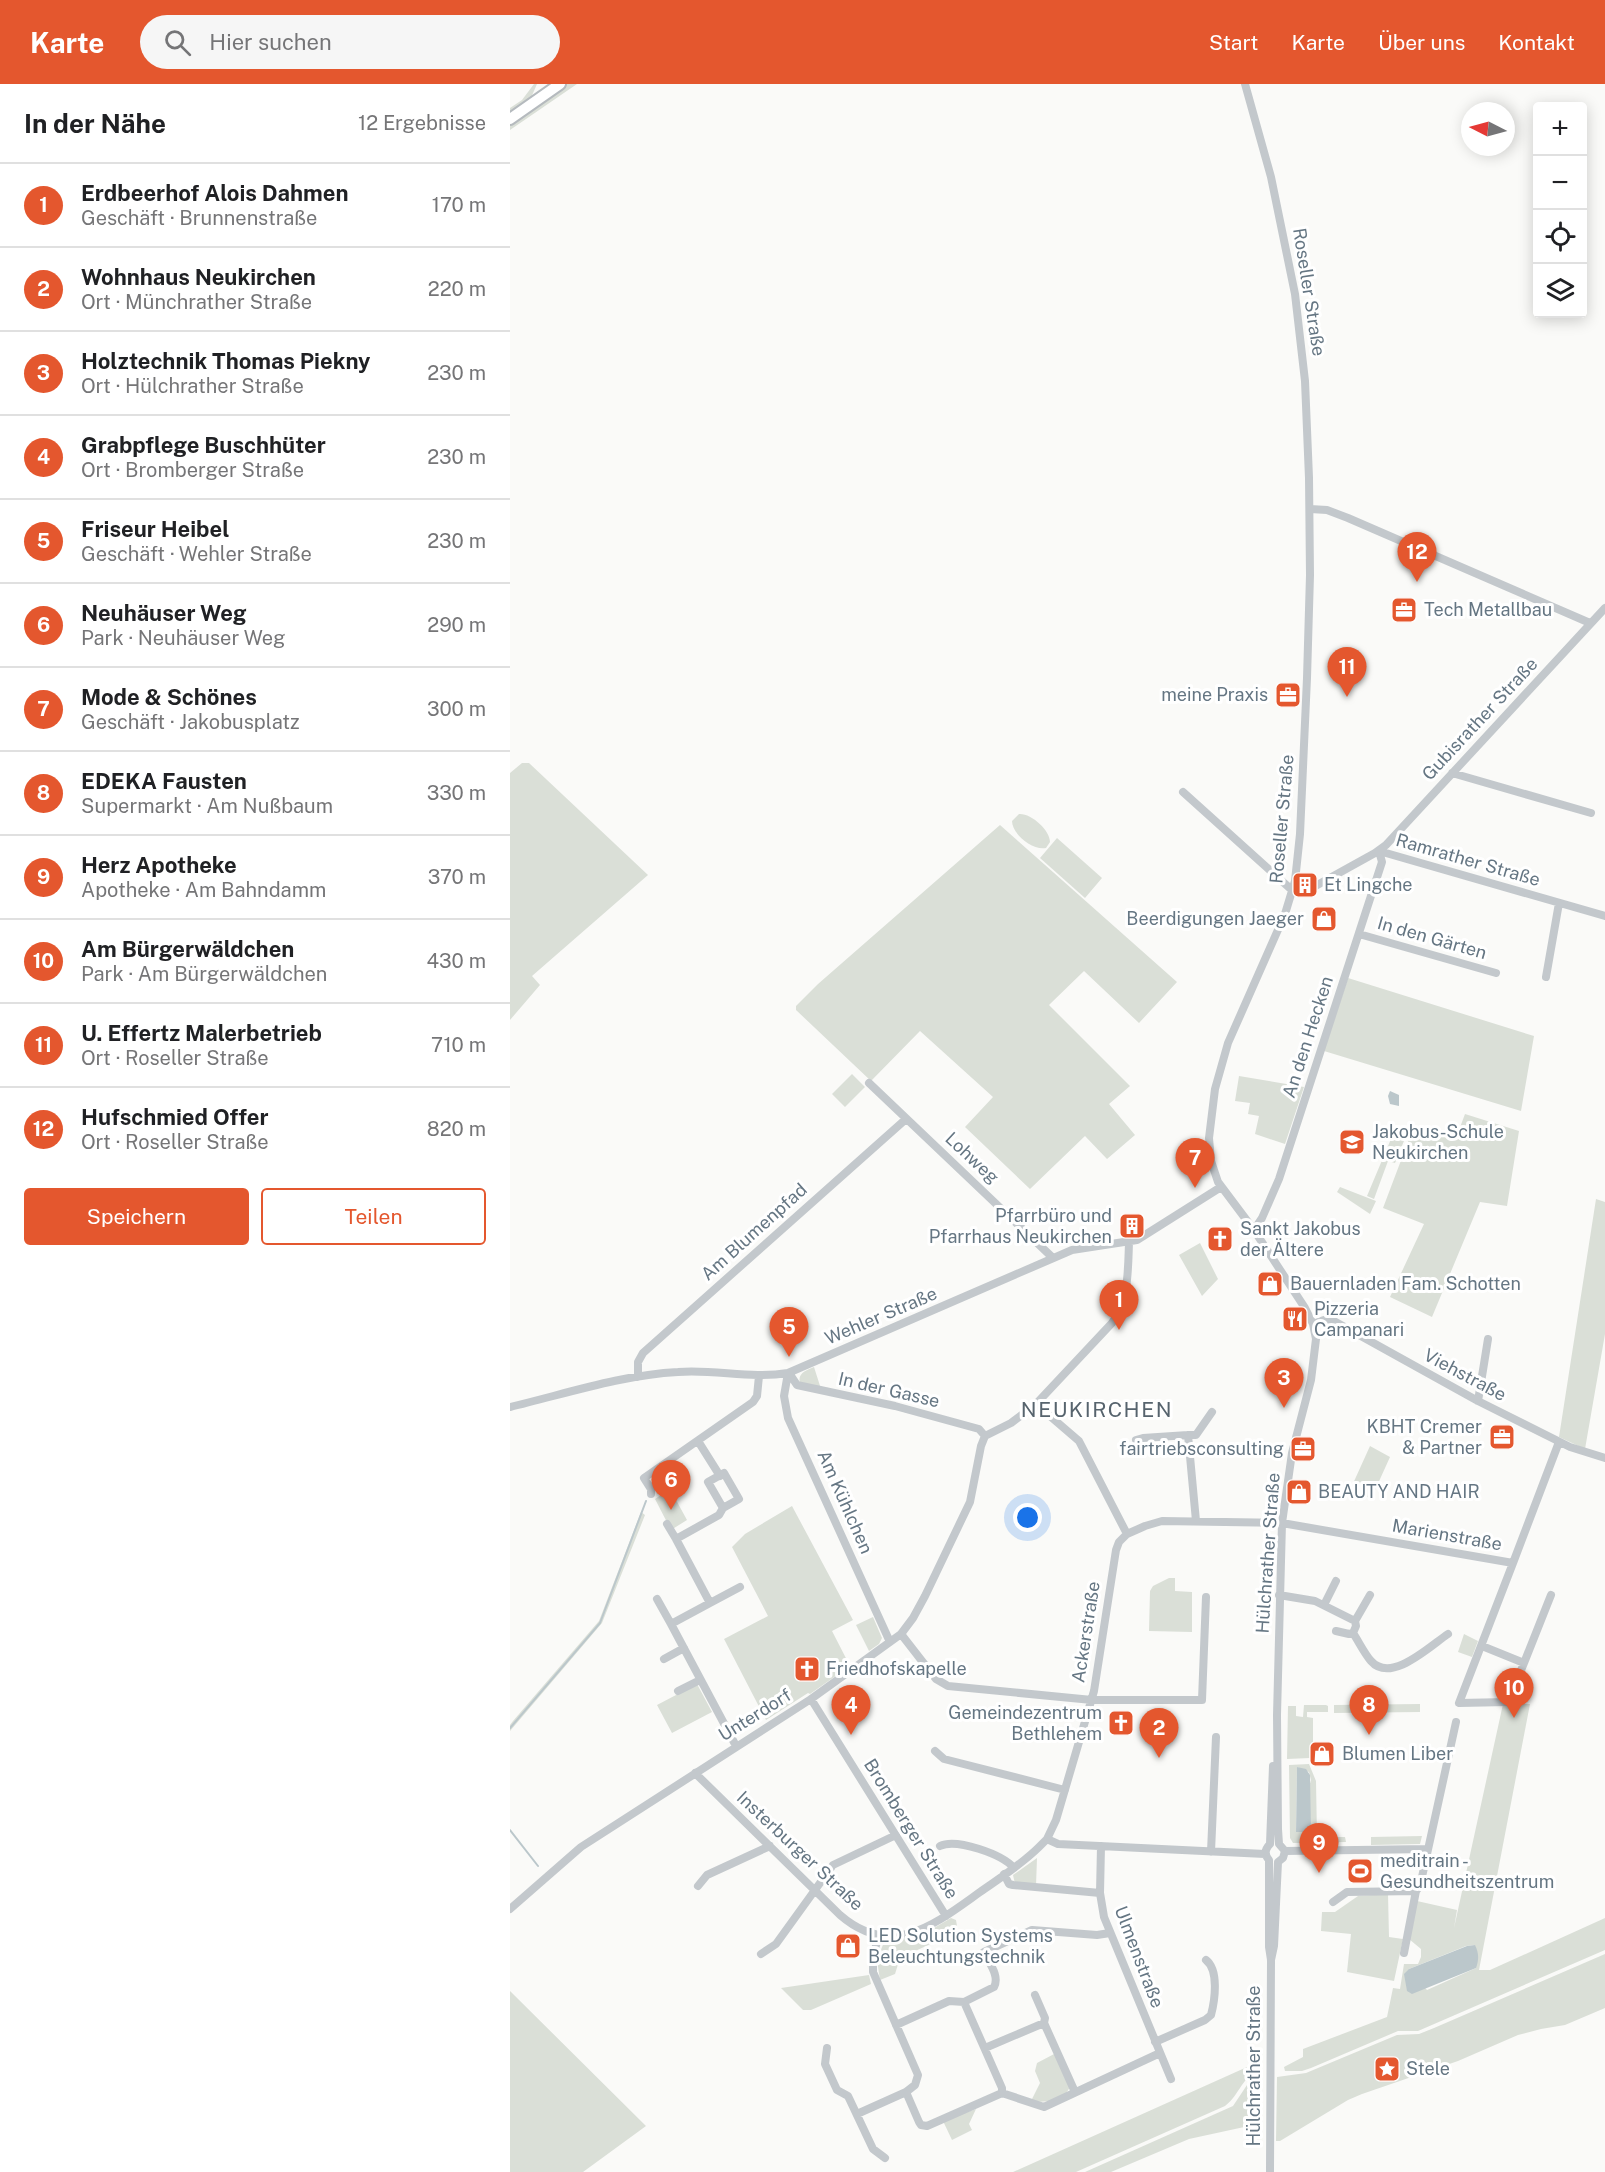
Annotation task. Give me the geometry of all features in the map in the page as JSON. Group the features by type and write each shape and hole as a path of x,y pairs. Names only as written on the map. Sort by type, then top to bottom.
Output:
{"main road":[{"path":"510,119 560,84"}],"street":[{"name":"Roseller Straße","path":"1245,84 1275,192 1295,294 1305,381 1310,575 1304,755 1299,843 1293,891 1283,920 1236,1023 1218,1075 1211,1111 1209,1144 1212,1168 1221,1187 1254,1230 1305,1308 1312,1324"},
{"path":"1310,509 1327,510 1348,518 1590,623"},
{"name":"Gubisrather Straße","path":"1379,851 1605,608"},
{"path":"1452,773 1591,813"},
{"path":"1182,792 1293,891"},
{"name":"Ramrather Straße","path":"1293,891 1302,892 1310,889 1379,851 1605,916"},
{"name":"An den Hecken","path":"1254,1230 1262,1218 1279,1179 1382,862 1379,851"},
{"path":"1546,977 1559,903"},
{"name":"In den Gärten","path":"1359,934 1496,973"},
{"name":"Lohweg","path":"869,1083 1053,1258"},
{"name":"Am Blumenpfad","path":"638,1377 638,1362 643,1353 906,1119"},
{"name":"Wehler Straße","path":"510,1407 638,1377 690,1371 759,1376 788,1373 1078,1248 1140,1239 1221,1187"},
{"path":"985,1436 1011,1423 1036,1404 1108,1328 1120,1311 1126,1294 1129,1242"},
{"name":"Viehstraße","path":"1312,1324 1324,1320 1334,1321 1478,1401 1559,1442 1605,1458"},
{"name":"Hülchrather Straße","path":"1270,1859 1282,1858 1278,1846 1274,1736 1277,1715 1282,1523 1294,1443 1310,1387 1315,1357 1316,1340 1312,1324"},
{"path":"1478,1401 1488,1339"},
{"name":"In der Gasse","path":"788,1373 796,1385 895,1406 980,1430 985,1436"},
{"name":"Am Kühlchen","path":"788,1373 784,1396 788,1418 890,1642"},
{"path":"651,1494 651,1489 644,1478 754,1400 758,1393 759,1376"},
{"path":"1036,1404 1077,1438 1127,1534"},
{"path":"1136,1440 1196,1435 1212,1412"},
{"path":"1188,1435 1196,1521"},
{"name":"Unterdorf","path":"510,1909 580,1846 811,1699 901,1634 925,1596 970,1502 985,1436"},
{"path":"698,1441 720,1476"},
{"name":"Marienstraße","path":"1127,1534 1159,1521 1282,1523 1513,1563 1559,1442"},
{"path":"676,1539 719,1515 723,1508 739,1499 724,1473 708,1482 723,1508"},
{"path":"667,1524 710,1604"},
{"name":"Ackerstraße","path":"957,1908 1035,1851 1047,1839 1056,1820 1092,1700 1116,1550 1119,1542 1127,1534"},
{"path":"1513,1563 1459,1703 1509,1702 1551,1595"},
{"path":"1324,1605 1336,1581"},
{"path":"671,1624 740,1587"},
{"path":"1280,1595 1315,1601 1355,1621"},
{"path":"1353,1633 1356,1628 1355,1621 1370,1595"},
{"path":"901,1634 936,1679 944,1685 1092,1700 1202,1700 1206,1597"},
{"path":"657,1599 736,1746"},
{"path":"1336,1631 1353,1633"},
{"path":"1353,1633 1371,1661 1387,1669 1401,1666 1448,1634"},
{"path":"1482,1646 1524,1663"},
{"path":"664,1659 684,1648"},
{"path":"678,1691 700,1680"},
{"name":"Bromberger Straße","path":"811,1699 946,1916"},
{"path":"1404,1953 1416,1891 1420,1886 1456,1722"},
{"path":"1211,1852 1216,1737"},
{"path":"935,1751 944,1759 1065,1790"},
{"name":"Insterburger Straße","path":"695,1773 846,1920 879,1935 910,1934 926,1928 957,1908"},
{"path":"760,1954 776,1944 833,1864 896,1835"},
{"path":"1047,1839 1058,1844 1211,1852 1270,1859"},
{"path":"940,1846 951,1844 990,1852 1004,1858 1014,1868"},
{"path":"698,1886 707,1875 770,1846"},
{"name":"Ulmenstraße","path":"1101,1846 1100,1893 1110,1934 1171,2079"},
{"path":"1278,1846 1428,1849"},
{"name":"Hülchrather Straße","path":"1270,2172 1271,1960 1274,1946 1270,1859 1278,1846"},
{"path":"1004,1875 1012,1885 1100,1893"},
{"path":"1333,1902 1347,1892 1416,1891"},
{"path":"896,2025 949,2001 964,2002 996,1984 996,1976 981,1951 1032,1930 1110,1934"},
{"path":"857,2114 906,2092 915,2085 918,2075 873,1972 873,1956 879,1935"},
{"path":"1155,2042 1205,2020 1211,2015 1214,1980 1211,1964 1206,1960"},
{"path":"1035,1995 1046,2018 1044,2023 1075,2092"},
{"path":"964,2002 986,2048 1002,2093"},
{"path":"986,2048 1044,2023"},
{"path":"827,2048 825,2064 836,2088 848,2096 873,2149 885,2158"},
{"path":"906,2092 919,2122 924,2126 1002,2093 1044,2107 1160,2053"}],"shaded area":[{"path":"534,84 537,84 530,100 510,114 510,108 522,100"},
{"path":"566,84 577,84 510,130 510,124"},
{"path":"522,763 529,763 648,875 532,976 540,985 510,1020 510,773"},
{"path":"1019,814 1034,819 1047,832 1050,842 1046,848 1035,847 1015,831 1012,821"},
{"path":"1000,825 1177,982 1139,1023 1084,971 1049,1005 1130,1086 1109,1104 1135,1135 1107,1159 1085,1136 1030,1189 965,1127 993,1097 920,1031 871,1081 796,1010 796,1006 818,984"},
{"path":"1057,838 1102,878 1085,898 1040,858"},
{"path":"1348,978 1534,1036 1521,1111 1324,1051"},
{"path":"852,1074 865,1087 845,1107 832,1094"},
{"path":"1239,1076 1304,1087 1285,1144 1255,1134 1259,1116 1248,1114 1250,1103 1235,1101"},
{"path":"1390,1091 1399,1095 1399,1106 1390,1104 1388,1096"},
{"path":"1465,1114 1519,1131 1507,1206 1480,1202 1432,1317 1390,1297 1424,1224 1383,1208 1414,1126 1456,1138"},
{"path":"1396,1127 1401,1129 1399,1134 1406,1136 1395,1163 1388,1161 1374,1199 1367,1196"},
{"path":"1340,1187 1376,1201 1370,1214 1337,1192"},
{"path":"1596,1199 1605,1202 1605,1334 1585,1449 1559,1437"},
{"path":"1200,1243 1218,1279 1202,1296 1179,1255"},
{"path":"814,1367 821,1389 800,1383 799,1380 801,1374"},
{"path":"1370,1446 1390,1457 1371,1499 1351,1488"},
{"path":"670,1489 687,1520 671,1530 655,1499"},
{"path":"792,1506 853,1620 832,1631 850,1666 810,1694 808,1693 766,1720 724,1639 768,1616 732,1547 745,1534"},
{"path":"641,1512 645,1515 602,1623 510,1731 513,1721 599,1621"},
{"path":"1169,1578 1175,1578 1175,1591 1192,1592 1192,1632 1149,1631 1150,1591 1153,1586"},
{"path":"873,1617 882,1638 879,1644 869,1651 856,1625"},
{"path":"1464,1634 1478,1641 1472,1657 1458,1652"},
{"path":"697,1684 712,1712 672,1733 657,1705"},
{"path":"1420,1704 1420,1712 1334,1713 1334,1705"},
{"path":"1503,1704 1530,1704 1479,1970 1490,1970 1605,1918 1605,1950 1418,2031 1398,2031 1311,2068 1302,2071 1285,2071 1284,2067 1303,2057 1303,2049 1387,2017 1393,1988 1400,1989 1404,1964 1418,1964 1421,1957 1421,1949 1409,1939 1417,1901 1457,1910 1454,1928","holes":["1475,1945 1476,1968 1427,1990 1409,1969 1466,1946"]},
{"path":"1304,1705 1326,1705 1328,1712 1307,1712 1307,1717 1313,1718 1313,1746 1310,1747 1310,1758 1287,1759 1288,1706 1296,1706 1296,1716 1303,1717"},
{"path":"1309,1764 1316,1781 1317,1837 1345,1837 1346,1842 1293,1843 1290,1838 1289,1765","holes":["1297,1767 1309,1772 1311,1780 1296,1832"]},
{"path":"1297,1767 1306,1769 1310,1775 1311,1832 1296,1832"},
{"path":"1422,1836 1420,1844 1371,1845 1371,1837"},
{"path":"1037,1858 1036,1886 1015,1884 1013,1875"},
{"path":"1388,1894 1389,1937 1403,1939 1394,1981 1347,1972 1351,1934 1321,1931 1322,1912 1335,1912 1358,1896"},
{"path":"951,1918 956,1920 957,1926 939,1935 937,1941 900,1958 895,1974 880,1980 877,1960 884,1942 922,1935"},
{"path":"1475,1945 1478,1957 1476,1968 1412,1994 1407,1991 1404,1974 1409,1969"},
{"path":"1605,1954 1605,2008 1565,2025 1518,2035 1458,2061 1362,2094 1280,2141 1276,2141 1277,2077 1306,2073 1397,2035 1419,2034"},
{"path":"869,1975 871,1984 811,2010 803,2010 781,1988"},
{"path":"510,1991 646,2126 583,2172 510,2172"},
{"path":"1056,2053 1070,2087 1058,2098 1042,2102 1031,2101 1040,2083 1035,2071 1037,2063"},
{"path":"1256,2063 1261,2065 1261,2070 1249,2076 1225,2106 1076,2172 1013,2172"},
{"path":"1261,2076 1261,2121 1258,2124 1189,2139 1111,2172 1085,2172 1233,2106 1247,2085"},
{"path":"976,2109 969,2124 972,2130 952,2140 943,2121"}],"waterway":[{"path":"510,1728 600,1623 646,1501"},
{"path":"510,1830 538,1866"}],"place":[{"name":"Hufschmied Offer","path":"1417,582"},
{"name":"Tech Metallbau","path":"1404,610"},
{"name":"meine Praxis","path":"1288,695"},
{"name":"U. Effertz Malerbetrieb","path":"1347,697"},
{"name":"Et Lingche","path":"1305,885"},
{"name":"Beerdigungen Jaeger","path":"1324,919"},
{"name":"Jakobus-Schule Neukirchen","path":"1352,1142"},
{"name":"Mode & Schönes","path":"1195,1188"},
{"name":"Pfarrbüro und Pfarrhaus Neukirchen","path":"1132,1226"},
{"name":"Sankt Jakobus der Ältere","path":"1220,1239"},
{"name":"Bauernladen Fam. Schotten","path":"1270,1284"},
{"name":"Pizzeria Campanari","path":"1295,1319"},
{"name":"Erdbeerhof Alois Dahmen","path":"1119,1330"},
{"name":"Friseur Heibel","path":"789,1357"},
{"name":"Holztechnik Thomas Piekny","path":"1284,1408"},
{"name":"KBHT Cremer & Partner","path":"1502,1437"},
{"name":"fairtriebsconsulting","path":"1303,1449"},
{"name":"BEAUTY AND HAIR","path":"1299,1492"},
{"name":"Neuhäuser Weg","path":"671,1510"},
{"name":"Friedhofskapelle","path":"807,1669"},
{"name":"Am Bürgerwäldchen","path":"1514,1718"},
{"name":"Gemeindezentrum Bethlehem","path":"1121,1723"},
{"name":"Grabpflege Buschhüter","path":"851,1735"},
{"name":"EDEKA Fausten","path":"1369,1735"},
{"name":"Blumen Liber","path":"1322,1754"},
{"name":"Wohnhaus Neukirchen","path":"1159,1758"},
{"name":"meditrain - Gesundheitszentrum","path":"1360,1871"},
{"name":"Herz Apotheke","path":"1319,1873"},
{"name":"LED Solution Systems Beleuchtungstechnik","path":"848,1946"},
{"name":"Stele","path":"1387,2069"}],"district":[{"name":"NEUKIRCHEN","path":"1097,1410"}]}
